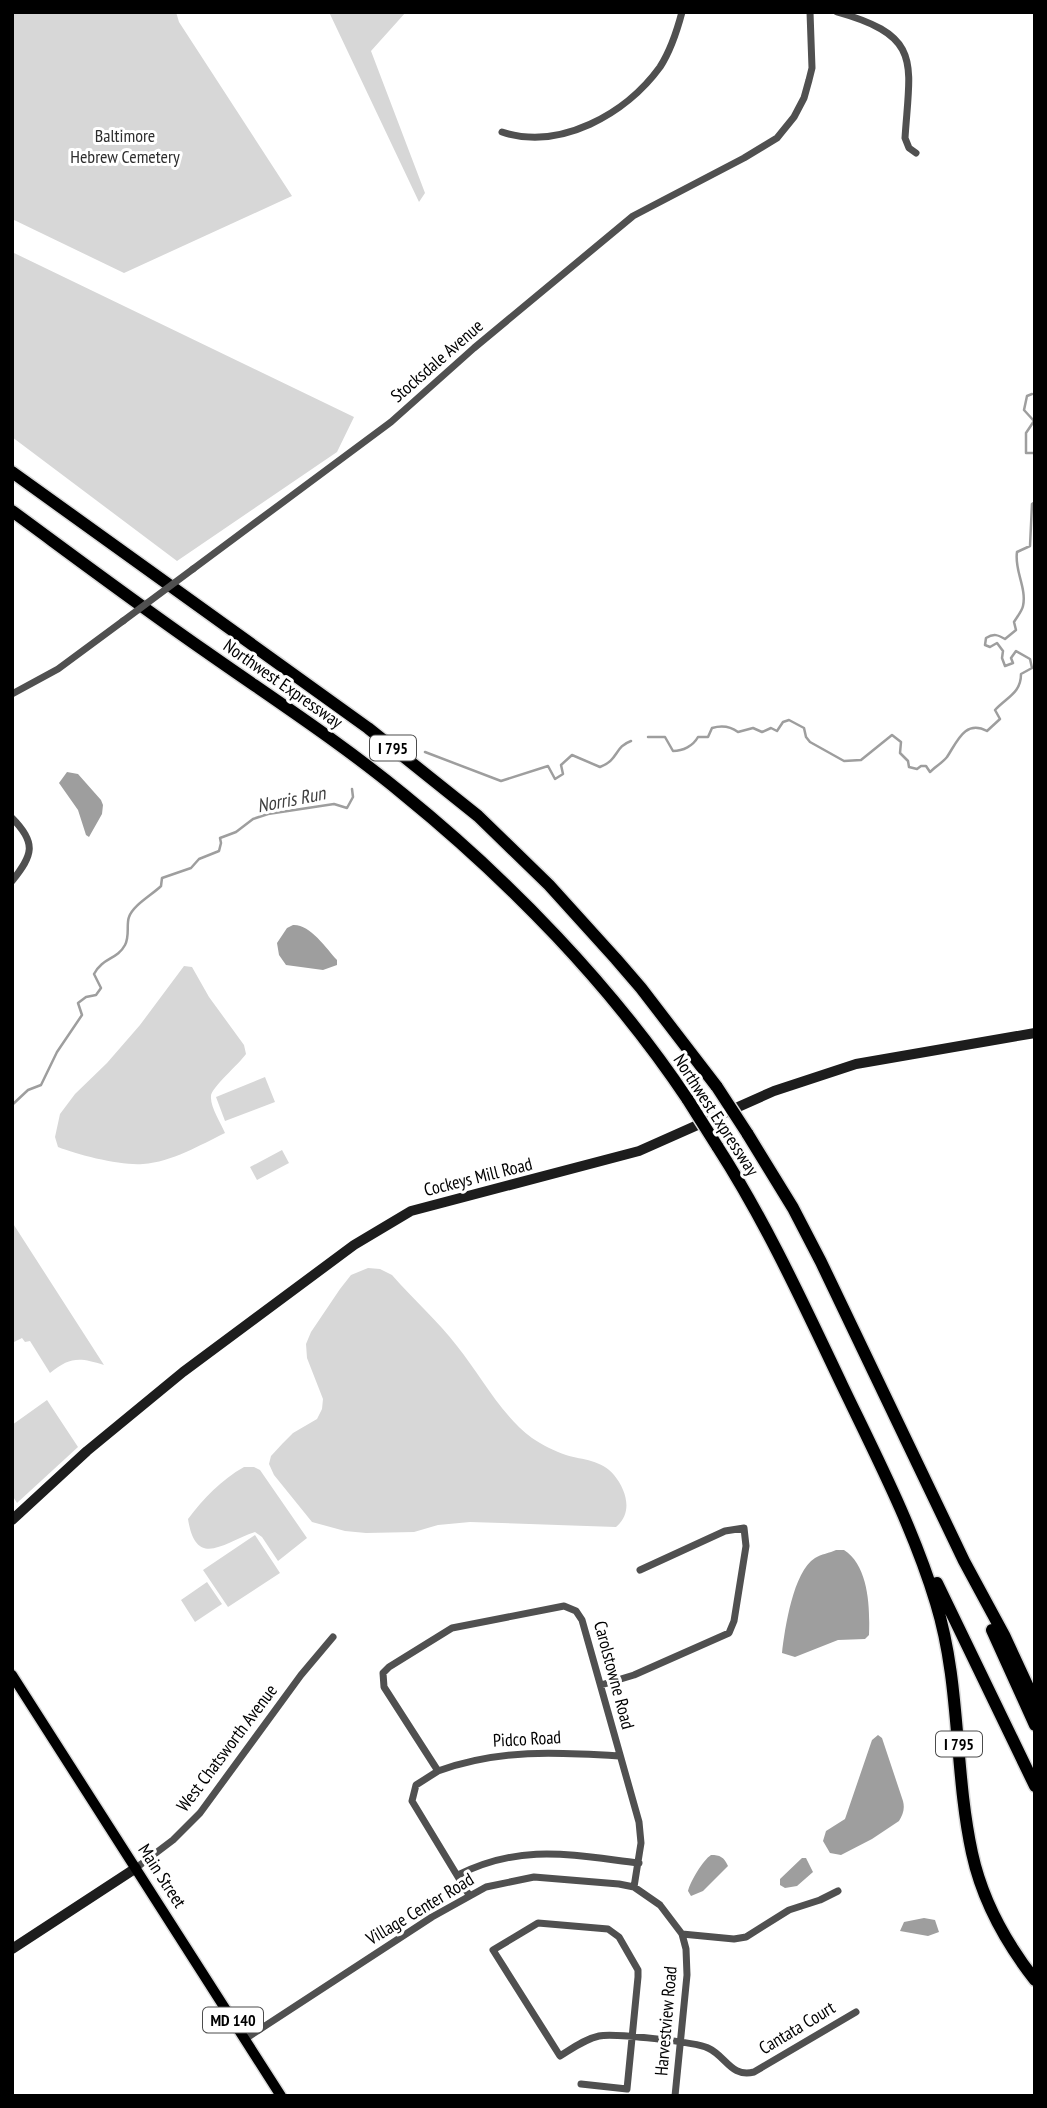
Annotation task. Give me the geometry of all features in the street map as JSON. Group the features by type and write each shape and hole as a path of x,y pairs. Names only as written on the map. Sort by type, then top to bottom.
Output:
{"highway":[{"name":"Northwest Expressway","path":"12,472 368,728 478,816 549,886 642,988 717,1087 793,1208 1035,1702"},
{"name":"Northwest Expressway","path":"12,511 193,643 327,736 458,840 594,978 669,1072 742,1184 791,1277 898,1500 936,1601 944,1633 975,1865 1001,1929 1035,1980"},
{"path":"898,1500 1035,1786"},
{"path":"964,1561 1035,1726"}],"main road":[{"name":"Main Street","path":"14,1681 281,2096"}],"street":[{"path":"502,132 519,137 554,136 589,125 622,106 661,65 676,36 682,12"},
{"name":"Stocksdale Avenue","path":"12,694 58,669 391,422 474,348 633,216 777,138 794,117 804,98 809,80 810,12"},
{"path":"837,12 886,31 903,50 908,71 905,138 909,148 916,153"},
{"path":"12,818 27,836 30,851 25,865 12,881"},
{"name":"Cockeys Mill Road","path":"12,1520 88,1451 183,1372 354,1245 411,1211 639,1151 774,1091 856,1064 1035,1033"},
{"path":"601,1685 634,1675 729,1633 734,1621 746,1546 744,1528 725,1531 640,1570"},
{"name":"Carolstowne Road","path":"438,1771 384,1686 382,1679 389,1667 446,1630 459,1625 564,1606 570,1608 579,1614 582,1620 641,1832 634,1887"},
{"name":"West Chatsworth Avenue","path":"136,1868 173,1840 200,1813 301,1675 333,1637"},
{"name":"Pidco Road","path":"438,1771 475,1759 500,1755 566,1752 619,1756"},
{"path":"438,1771 416,1785 412,1801 469,1895"},
{"path":"458,1875 491,1860 532,1853 639,1863"},
{"path":"12,1949 136,1868"},
{"name":"Village Center Road","path":"246,2039 469,1895 501,1883 534,1877 634,1887"},
{"name":"Harvestview Road","path":"634,1887 660,1905 681,1934 687,1961 675,2096"},
{"path":"681,1934 746,1937 789,1910 838,1891"},
{"path":"581,2084 627,2089 632,2037 638,1970 620,1937 608,1929 538,1923 494,1950 560,2056 590,2039 610,2035 632,2037 681,2043"},
{"name":"Cantata Court","path":"681,2043 709,2048 740,2074 747,2074 856,2012"}],"green space":[{"name":"Baltimore Hebrew Cemetery","path":"12,12 176,12 179,22 292,196 124,273 12,219"},
{"path":"329,12 406,12 371,51 425,193 419,202"},
{"path":"12,252 354,417 337,452 177,561 12,437"},
{"path":"184,966 192,967 209,997 244,1045 246,1054 215,1087 211,1096 214,1110 225,1133 175,1156 143,1164 100,1159 58,1147 55,1137 60,1114 75,1094 140,1025"},
{"path":"265,1077 275,1102 225,1121 216,1097"},
{"path":"282,1150 289,1163 257,1180 250,1167"},
{"path":"12,1222 104,1365 75,1360 50,1373 30,1341 25,1342 22,1338 12,1343"},
{"path":"368,1268 380,1269 392,1275 450,1337 501,1407 521,1429 549,1448 598,1463 614,1475 626,1502 625,1515 616,1527 470,1522 438,1525 414,1532 366,1533 345,1531 312,1522 274,1475 269,1464 271,1456 293,1433 317,1419 323,1399 307,1358 306,1344 311,1332 351,1275"},
{"path":"47,1400 78,1447 17,1503 12,1495 12,1425"},
{"path":"244,1467 260,1470 307,1538 278,1561 262,1537 255,1532 213,1548 197,1544 192,1535 188,1519 213,1490"},
{"path":"255,1535 280,1573 228,1607 203,1570"},
{"path":"207,1582 222,1604 195,1622 181,1600"}],"shaded area":[{"path":"67,772 78,774 103,805 102,814 89,837 78,810 59,783"},
{"path":"293,925 306,928 317,938 337,960 337,965 323,970 286,965 279,955 277,943 287,928"},
{"path":"836,1550 844,1550 859,1566 868,1600 869,1635 865,1639 838,1640 795,1657 782,1653 791,1601 801,1575 815,1558"},
{"path":"878,1735 882,1738 903,1801 903,1814 899,1821 872,1839 841,1855 830,1853 823,1841 826,1831 845,1819 872,1740"},
{"path":"711,1855 721,1857 728,1866 703,1891 691,1896 688,1891 691,1882"},
{"path":"802,1858 806,1858 813,1872 797,1886 785,1888 780,1885 780,1879"},
{"path":"924,1918 935,1920 939,1932 928,1936 900,1931 904,1922"}],"waterway":[{"path":"1032,394 1027,396 1024,410 1034,421 1026,433 1026,453 1035,453"},
{"path":"648,737 665,737 673,751 677,751 691,745 698,737 708,737 712,728 726,727 738,732 753,728 762,732 771,728 777,731 783,722 789,720 804,728 810,742 844,761 861,760 892,735 901,742 900,753 908,761 909,767 917,769 926,766 930,772 947,757 967,730 979,728 987,731 1000,719 995,710 1019,686 1021,674 1032,668 1030,659 1016,651 1011,658 1013,663 1005,666 1003,651 997,643 990,647 985,645 989,636 996,635 1005,639 1016,630 1014,622 1024,599 1017,552 1030,546 1032,504 1035,502"},
{"path":"425,752 501,781 548,766 555,779 563,774 561,765 572,755 600,767 631,741"},
{"name":"Norris Run","path":"12,1105 28,1090 41,1085 57,1052 82,1015 78,1003 86,997 96,995 101,988 94,974 102,964 122,950 131,913 161,886 162,878 191,868 199,859 219,851 220,838 236,832 253,819 268,814 334,804 347,808 353,797 352,789"}]}
